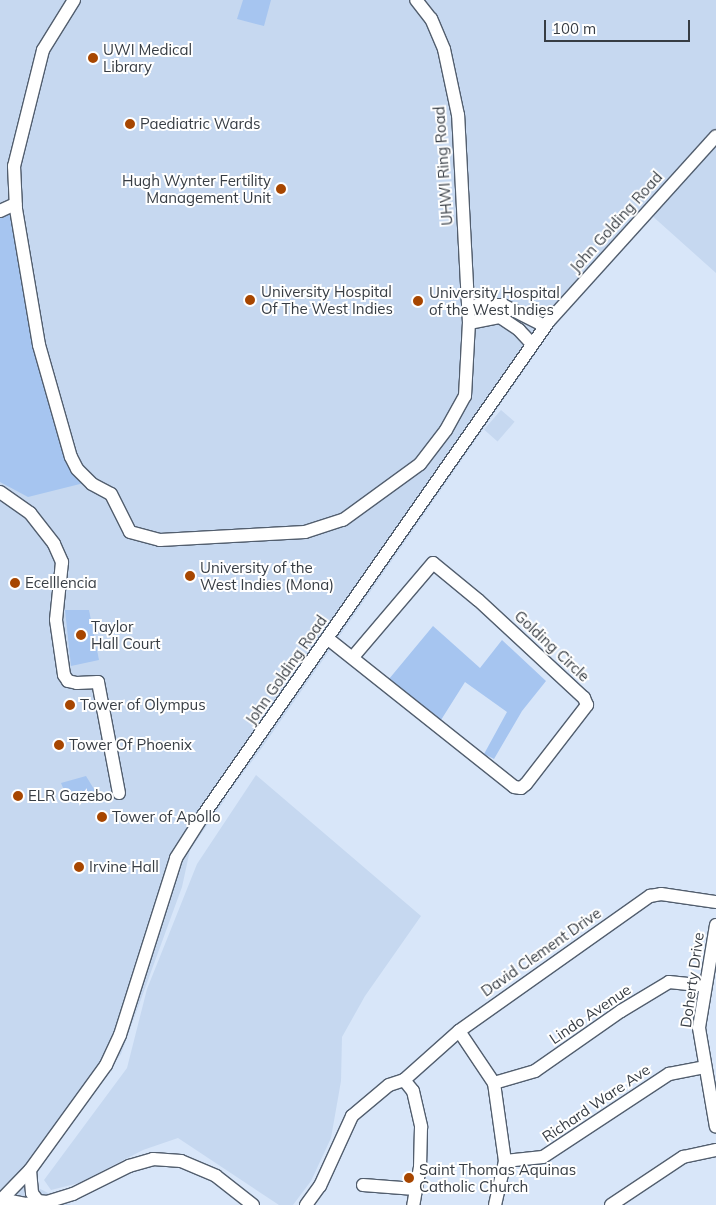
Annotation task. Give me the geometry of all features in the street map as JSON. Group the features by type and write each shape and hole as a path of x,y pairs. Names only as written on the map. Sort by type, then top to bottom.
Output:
{"street":[{"path":"0,211 15,204 14,166 43,50 74,0"},
{"name":"UHWI Ring Road","path":"15,204 41,353 72,457 77,469 92,484 111,494 130,532 142,538 160,540 305,532 343,520 420,464 446,430 465,396 469,323 458,115 444,49 431,19 416,0"},
{"name":"John Golding Road","path":"1,1199 30,1170 106,1065 120,1035 176,858 545,326 716,136"},
{"path":"468,308 479,305 502,305 545,326"},
{"path":"469,323 500,317 519,330 532,344"},
{"path":"0,492 30,513 54,544 62,562 56,620 64,675 68,681 77,684 98,682 119,793"},
{"name":"Golding Circle","path":"327,638 514,787 521,788 526,784 588,705 584,698 478,600 433,563 353,657"},
{"name":"David Clement Drive","path":"404,1080 459,1031 650,896 661,894 716,902"},
{"name":"Doherty Drive","path":"716,925 699,1028 704,1067 716,1127"},
{"name":"Lindo Avenue","path":"494,1083 535,1071 621,1010 669,982 705,986"},
{"path":"459,1031 494,1083 505,1161 495,1205"},
{"name":"Richard Ware Ave","path":"505,1161 543,1158 669,1074 704,1067"},
{"path":"306,1205 320,1186 352,1116 389,1085 404,1080 413,1091 420,1117 421,1159 413,1205"},
{"path":"611,1205 683,1157 716,1150"},
{"path":"1,1199 26,1204 38,1201 47,1202 73,1194 129,1166 153,1159 181,1160 204,1170 253,1205"},
{"path":"30,1170 28,1183 38,1201"},
{"path":"363,1185 415,1189"}],"shaded area":[{"name":"University of the West Indies (Mona)","path":"0,0 716,0 716,273 649,213 567,303 534,356 261,749 232,788 228,788 224,794 226,798 190,850 182,887 121,1054 25,1181 71,1205 0,1205"},
{"path":"243,0 271,0 264,26 237,19"},
{"path":"13,209 23,266 84,483 28,497 0,482 0,214"},
{"path":"501,410 515,422 498,441 484,430"},
{"name":"Taylor Hall Court","path":"65,610 89,610 99,660 71,666"},
{"path":"433,626 480,668 502,640 546,681 522,711 494,759 484,754 507,712 465,682 441,720 389,679"},
{"path":"256,775 421,916 365,996 342,1037 341,1081 331,1138 311,1181 293,1205 279,1205 178,1138 143,1150 79,1183 51,1190 44,1180 127,1068 147,989 197,864"},
{"path":"86,776 100,799 97,803 81,790 72,801 68,800 61,783"}],"place":[{"name":"UWI Medical Library","path":"93,58"},
{"name":"Paediatric Wards","path":"130,124"},
{"name":"Hugh Wynter Fertility Management Unit","path":"281,189"},
{"name":"University Hospital Of The West Indies","path":"250,300"},
{"name":"University Hospital of the West Indies","path":"418,301"},
{"name":"University of the West Indies (Mona)","path":"190,576"},
{"name":"Ecelllencia","path":"15,583"},
{"name":"Taylor Hall Court","path":"81,635"},
{"name":"Tower of Olympus","path":"70,705"},
{"name":"Tower Of Phoenix","path":"59,745"},
{"name":"ELR Gazebo","path":"18,796"},
{"name":"Tower of Apollo","path":"102,817"},
{"name":"Irvine Hall","path":"79,867"},
{"name":"Saint Thomas Aquinas Catholic Church","path":"409,1178"}]}
